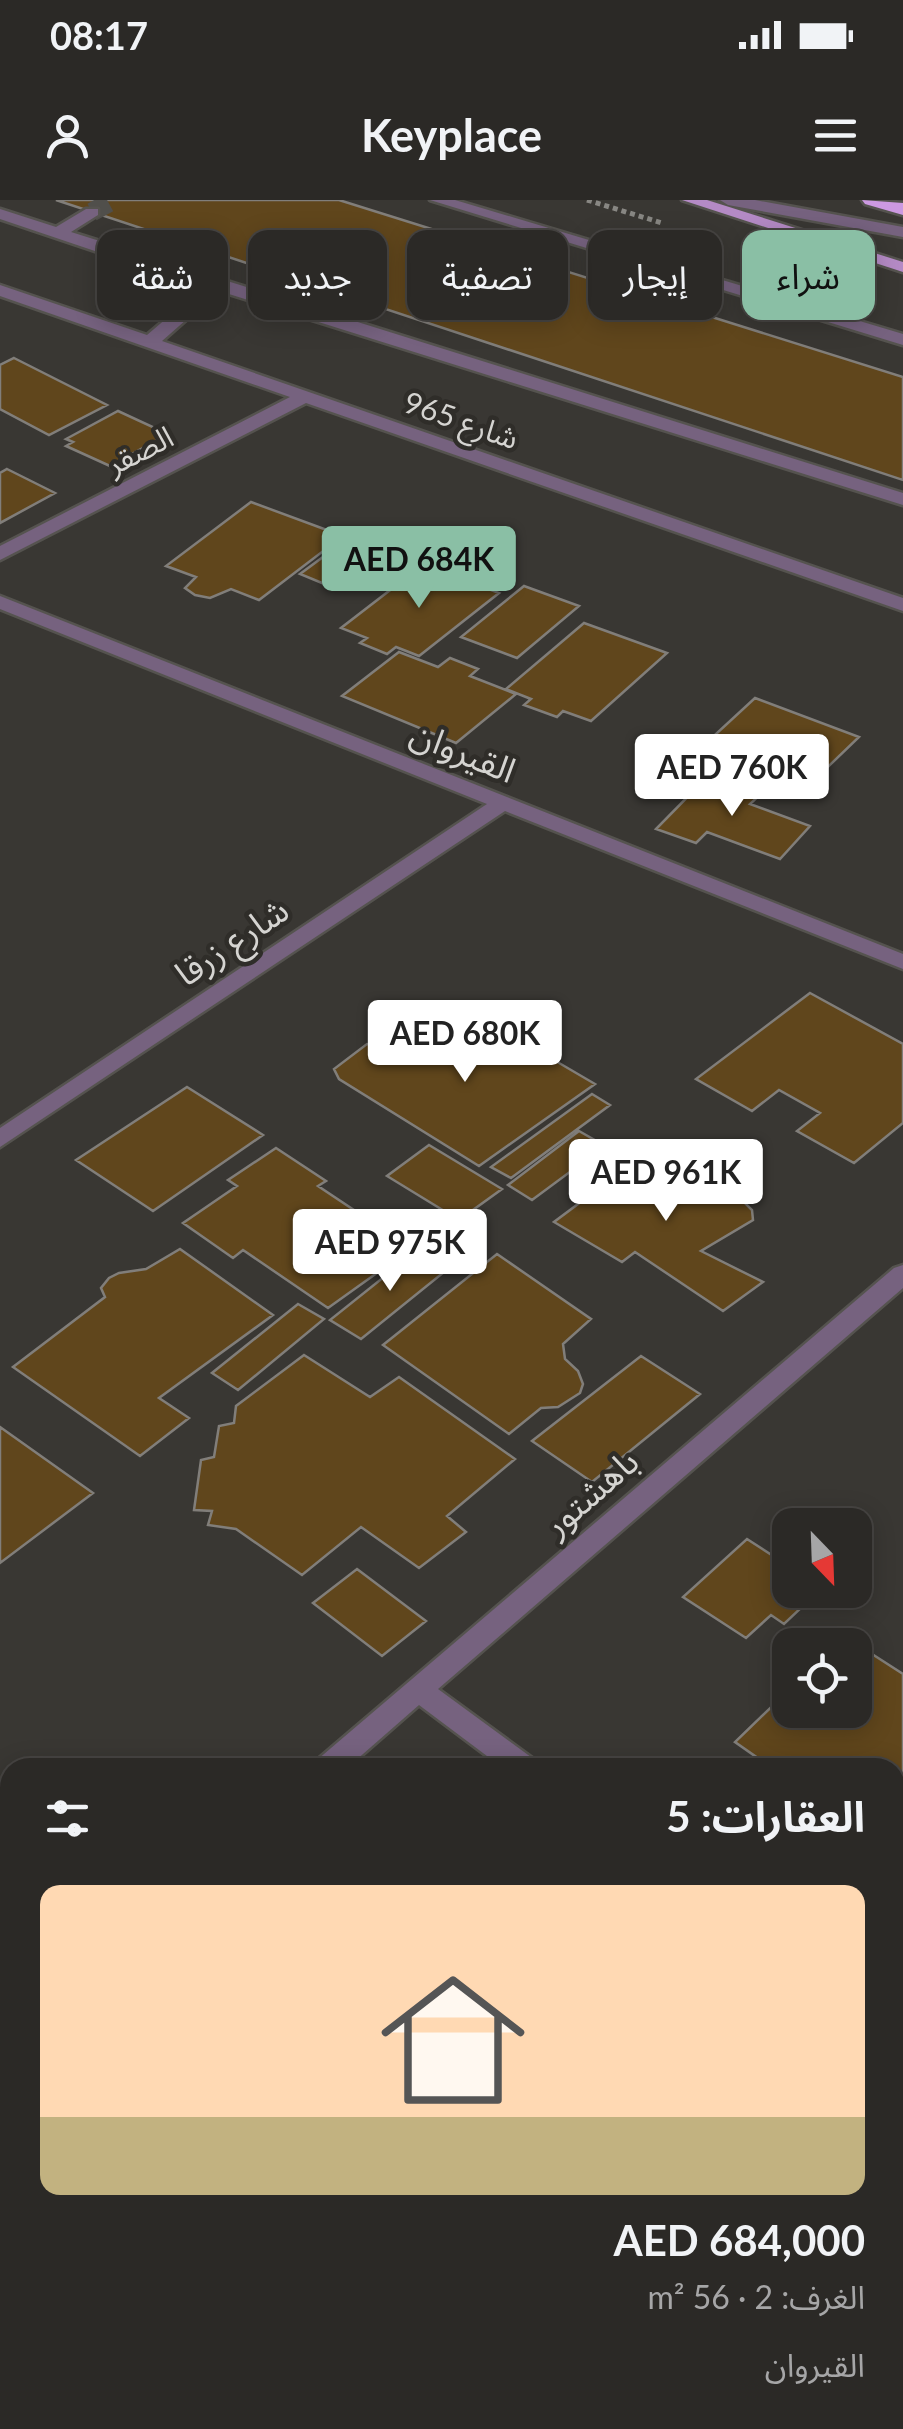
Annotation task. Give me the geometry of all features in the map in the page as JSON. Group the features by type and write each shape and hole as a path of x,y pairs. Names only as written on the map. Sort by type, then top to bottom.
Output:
{"highway":[{"path":"872,200 903,209"}],"main road":[{"path":"690,200 903,267"}],"street":[{"path":"438,200 903,340"},
{"path":"728,200 903,232"},
{"path":"59,232 92,212"},
{"path":"0,214 97,246"},
{"name":"شارع 965","path":"0,290 903,605"},
{"path":"228,290 903,499"},
{"path":"150,342 175,320"},
{"name":"الصقر","path":"0,554 305,396"},
{"name":"القيروان","path":"0,602 903,962"},
{"name":"شارع زرقا","path":"0,1139 502,803"},
{"name":"باهشتور","path":"340,1758 903,1274"},
{"path":"419,1690 511,1758"}],"building":[{"path":"56,200 339,200 435,230 407,230 407,316 387,309 387,230 248,230 248,263 228,257 228,230 147,230"},
{"path":"568,272 588,278 588,320 721,320 903,377 903,480 419,320 568,320"},
{"path":"14,358 107,405 49,435 0,409 0,365"},
{"path":"118,411 168,434 110,466 66,446 73,442 66,439"},
{"path":"7,469 55,493 0,523 0,473"},
{"path":"251,502 343,536 259,600 231,589 210,598 195,595 185,588 196,577 166,566"},
{"path":"361,529 383,537 322,583 300,574"},
{"path":"424,564 499,593 419,656 396,647 387,654 360,643 367,638 341,628"},
{"path":"524,586 579,606 517,658 461,637"},
{"path":"584,623 667,653 591,721 563,711 557,717 524,705 531,699 506,689"},
{"path":"399,652 438,667 450,658 478,669 470,676 516,694 456,743 342,696"},
{"path":"755,698 859,737 809,785 704,745"},
{"path":"710,774 762,793 750,804 810,826 780,859 707,832 696,843 656,829"},
{"path":"810,993 903,1044 903,1123 854,1163 797,1131 820,1113 779,1090 752,1111 696,1079"},
{"path":"465,1008 595,1084 479,1166 339,1079 334,1069 367,1044 401,1050"},
{"path":"187,1087 263,1135 153,1211 76,1160"},
{"path":"592,1094 610,1105 511,1178 491,1167"},
{"path":"579,1131 605,1146 532,1200 508,1185"},
{"path":"660,1143 707,1171 693,1182 716,1194 743,1201 752,1210 753,1220 701,1251 763,1282 723,1311 635,1252 622,1262 554,1222"},
{"path":"429,1145 502,1189 459,1220 387,1176"},
{"path":"276,1148 326,1181 318,1186 378,1226 391,1218 423,1240 328,1308 243,1250 233,1258 183,1223 237,1186 228,1180"},
{"path":"180,1249 273,1315 159,1398 189,1418 140,1456 13,1367 105,1297 101,1288 109,1278 146,1269"},
{"path":"419,1249 449,1268 361,1339 330,1320"},
{"path":"497,1254 591,1319 563,1344 565,1359 578,1371 583,1384 580,1393 558,1407 541,1408 509,1434 383,1345"},
{"path":"298,1304 324,1319 238,1390 212,1373"},
{"path":"304,1355 370,1397 399,1377 515,1459 447,1516 466,1532 419,1568 361,1527 302,1575 236,1529 208,1525 212,1511 194,1510 201,1460 214,1457 219,1426 234,1423 236,1406"},
{"path":"641,1356 700,1394 592,1482 532,1441"},
{"path":"0,1427 93,1493 0,1563"},
{"path":"747,1539 772,1555 772,1608 801,1608 784,1624 771,1615 746,1638 683,1597"},
{"path":"357,1569 426,1621 382,1656 313,1603"},
{"path":"872,1654 903,1674 903,1758 758,1758 735,1742 772,1706 772,1728 872,1728"}],"tunnel":[{"path":"92,212 114,200"}]}
